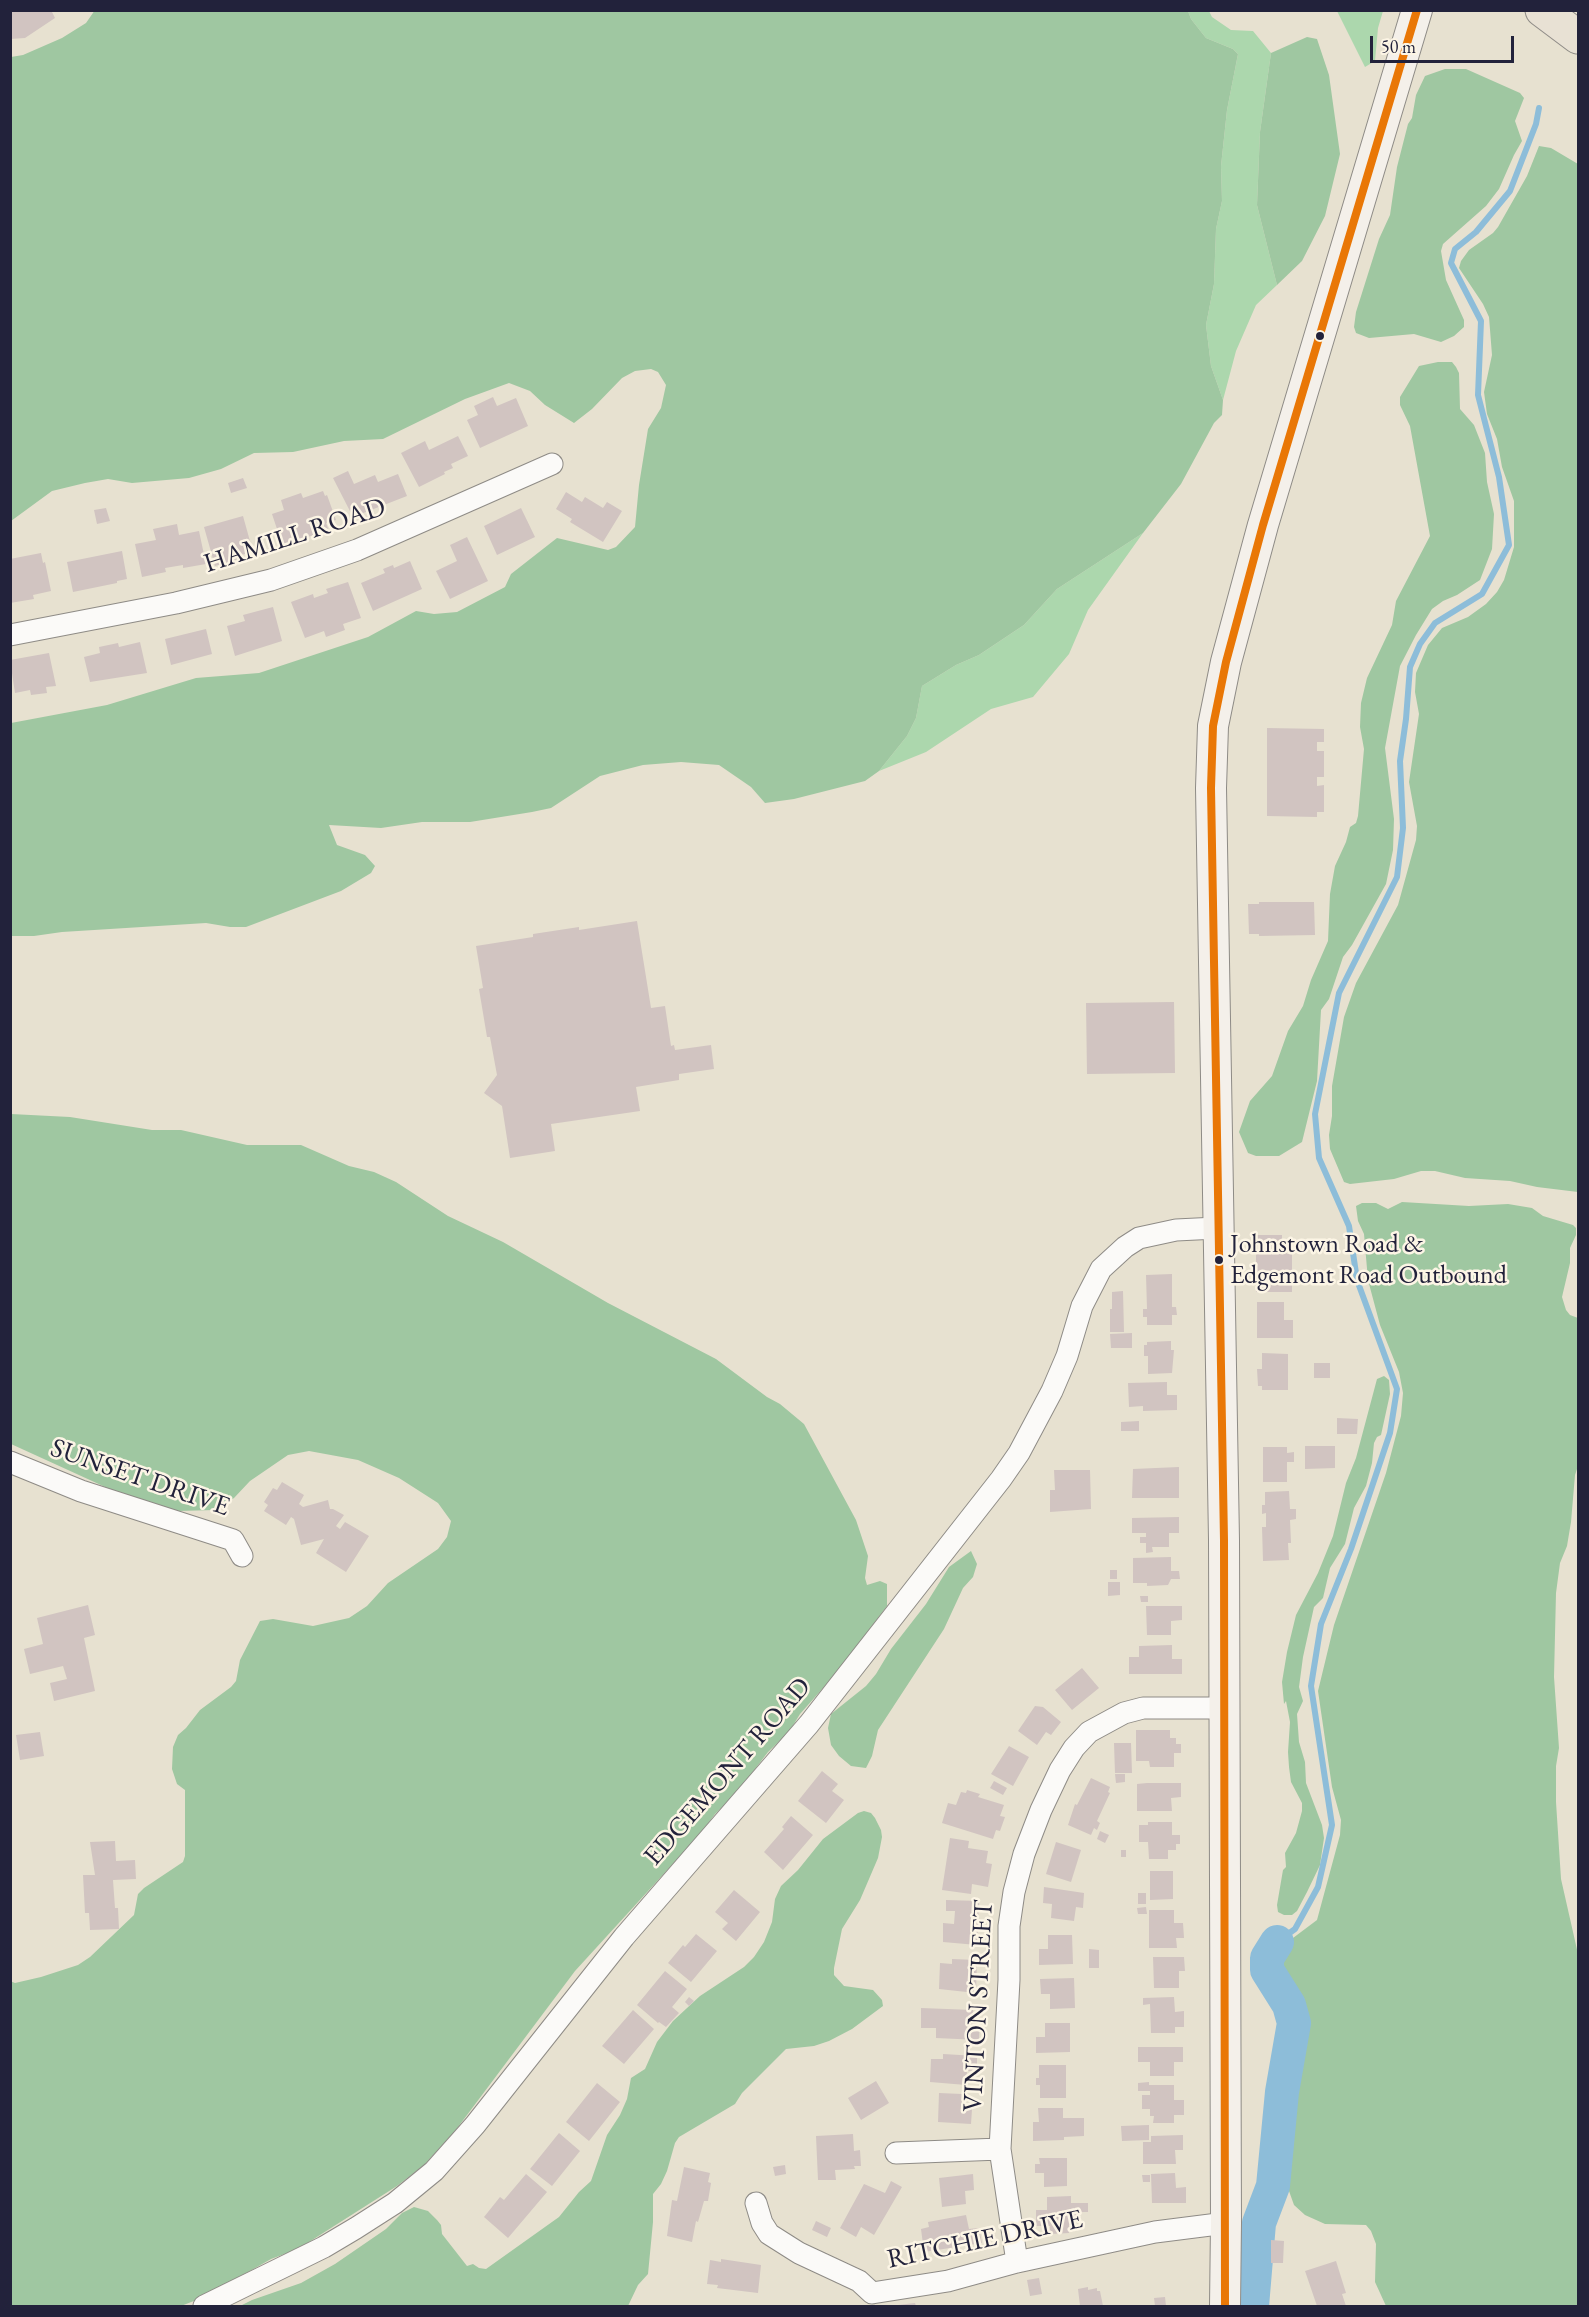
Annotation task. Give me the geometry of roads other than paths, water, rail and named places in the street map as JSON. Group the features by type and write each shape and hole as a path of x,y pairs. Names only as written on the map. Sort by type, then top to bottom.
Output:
{"highway":[{"path":"1542,10 1578,37"}],"street":[{"path":"1225,2307 1223,1528 1211,788 1213,735 1216,706 1263,525 1417,10"},
{"name":"HAMILL ROAD","path":"10,635 176,603 271,580 357,550 552,464"},
{"name":"EDGEMONT ROAD","path":"204,2307 324,2247 356,2228 409,2192 440,2165 631,1929 809,1724 1001,1479 1019,1453 1052,1391 1082,1306 1101,1269 1125,1247 1140,1238 1176,1230 1217,1228"},
{"name":"SUNSET DRIVE","path":"10,1462 81,1491 233,1540 242,1557"},
{"name":"VINTON STREET","path":"1017,2262 1000,2149 1009,1980 1009,1926 1014,1892 1024,1854 1060,1770 1074,1748 1089,1732 1124,1713 1143,1708 1224,1708"},
{"path":"896,2153 1000,2149"},
{"name":"RITCHIE DRIVE","path":"756,2203 762,2223 774,2238 799,2253 859,2281 868,2300 1017,2262 1155,2232 1226,2223"}],"waterway":[{"path":"1277,1942 1295,1929 1318,1887 1332,1825 1311,1686 1321,1624 1351,1549 1390,1433 1397,1389 1357,1280 1349,1226 1319,1158 1315,1114 1339,993 1397,877 1403,828 1400,761 1410,667 1420,644 1435,623 1482,594 1509,545 1499,477 1478,395 1481,321 1451,263 1455,249 1476,232 1510,191 1536,124 1539,108"},
{"path":"1252,2306 1259,2223 1273,2186 1282,2092 1294,2023 1289,2005 1267,1970 1267,1958 1277,1942"}],"place":[{"name":"Johnstown Road & Edgemont Road Outbound","path":"1219,1260"}]}
